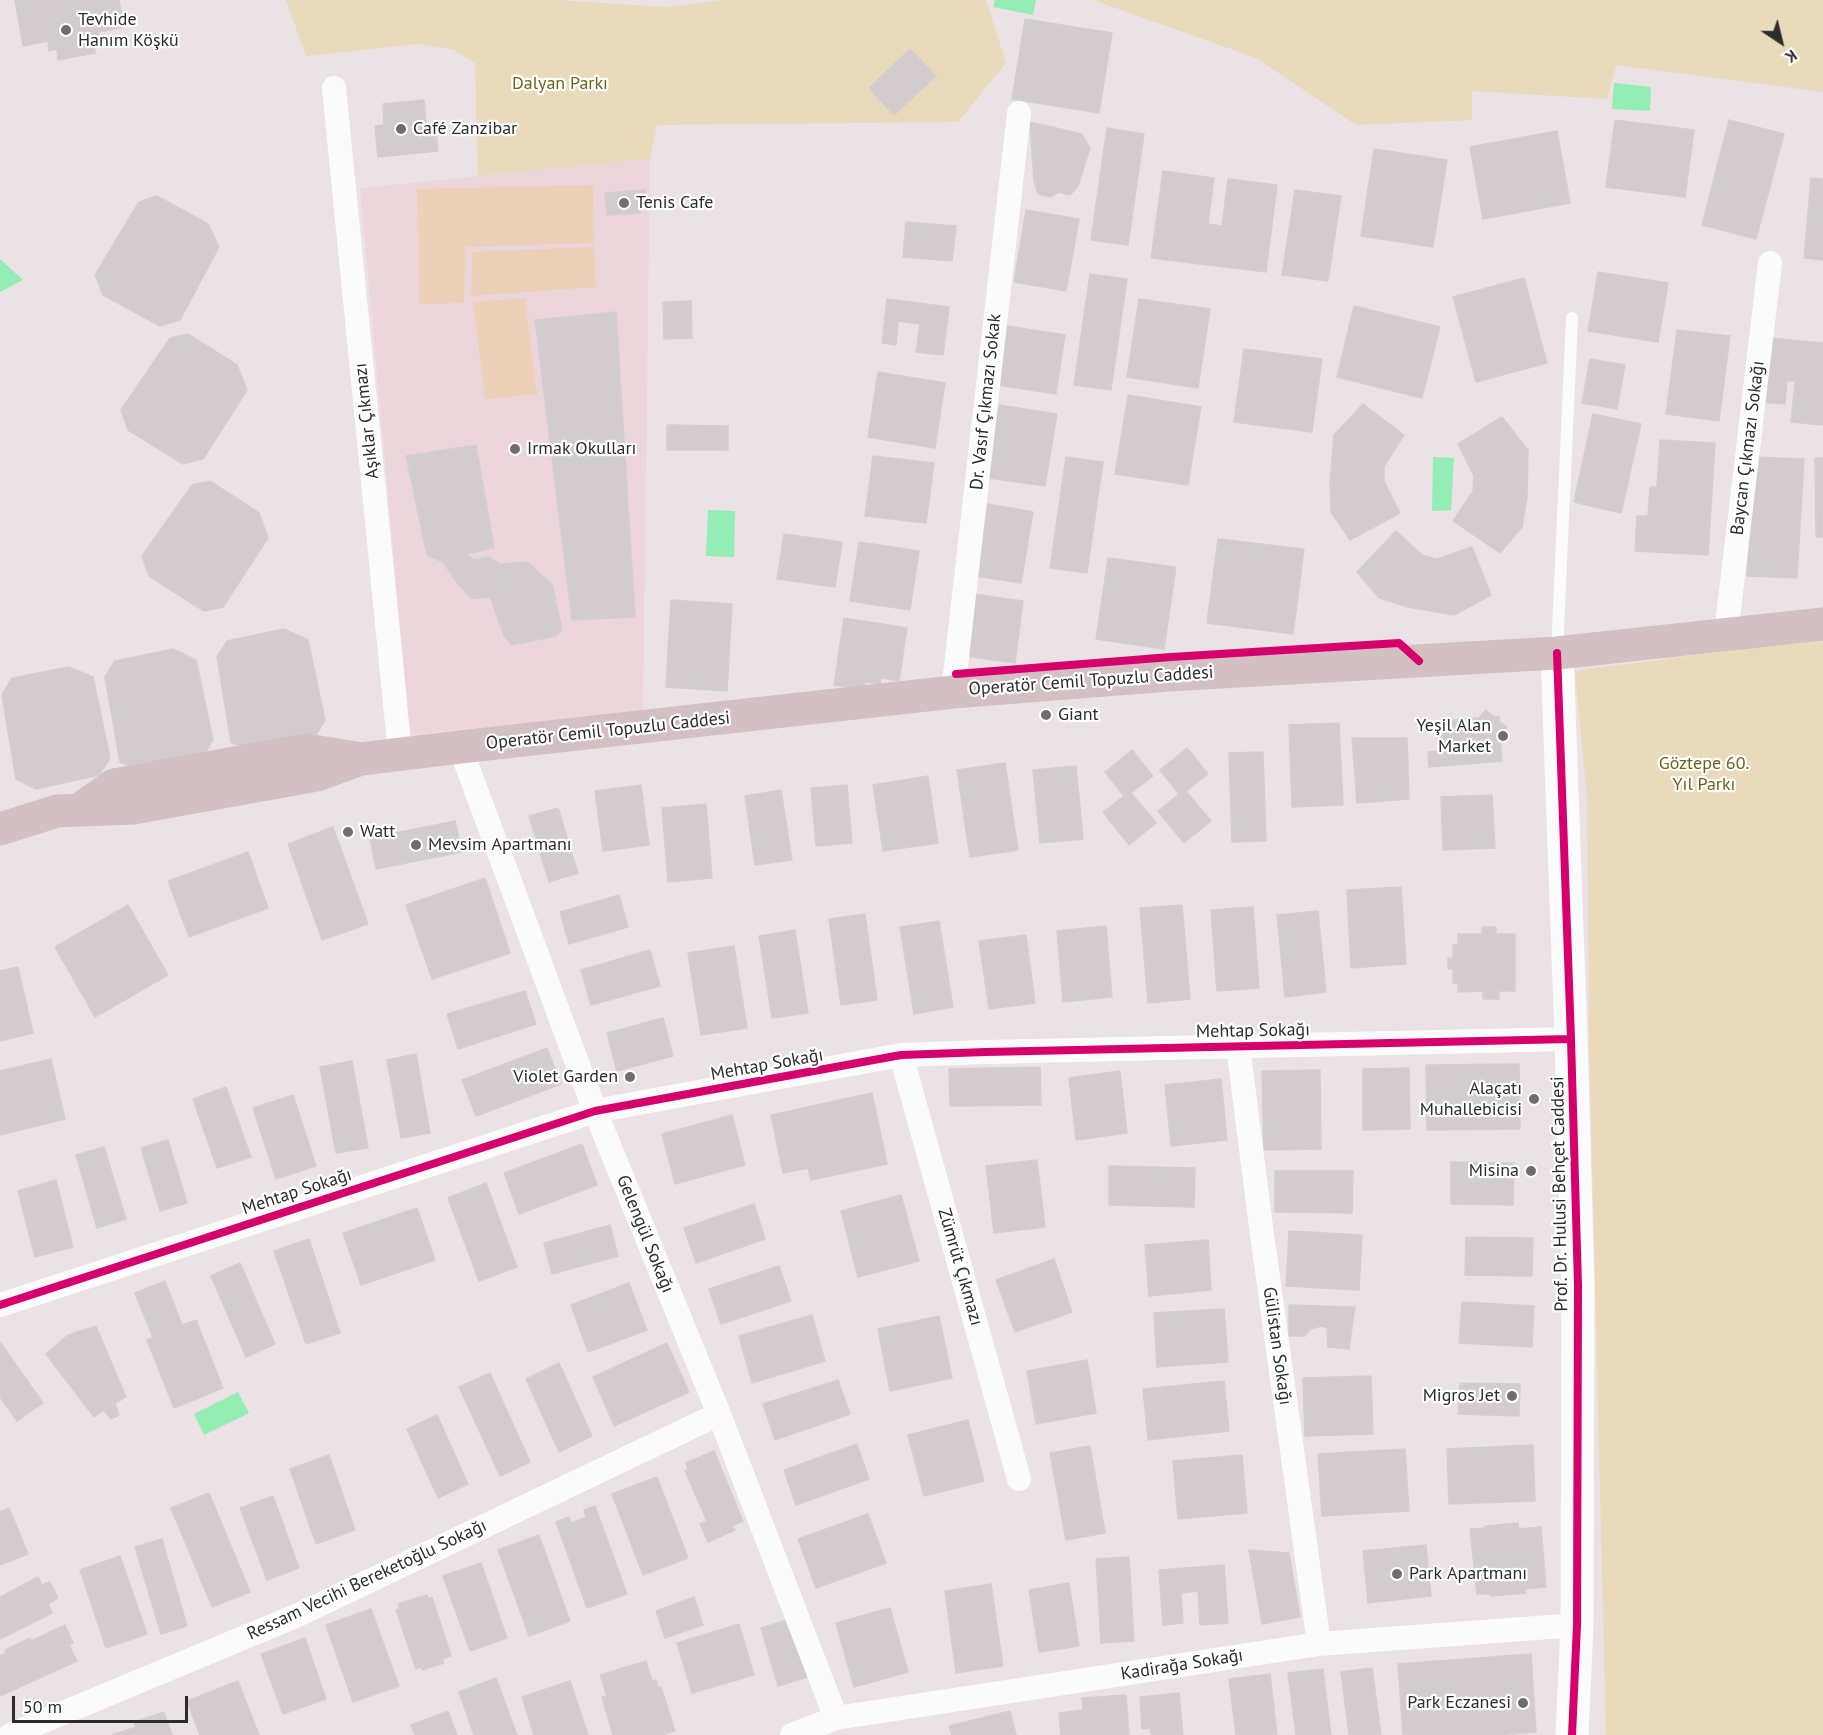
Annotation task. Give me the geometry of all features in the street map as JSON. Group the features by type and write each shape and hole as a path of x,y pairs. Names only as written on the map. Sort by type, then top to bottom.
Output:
{"main road":[{"name":"Operatör Cemil Topuzlu Caddesi","path":"0,829 57,811 80,809 114,784 306,750 361,759 954,692 1168,675 1557,653 1823,624"}],"street":[{"name":"Aşıklar Çıkmazı","path":"334,88 400,754"},
{"name":"Dr. Vasıf Çıkmazı Sokak","path":"954,692 1019,113"},
{"name":"Baycan Çıkmazı Sokağı","path":"1726,634 1770,262"},
{"name":"Prof. Dr. Hulusi Behçet Caddesi","path":"1557,653 1578,1285 1577,1625 1572,1735"},
{"name":"Gelengül Sokağı","path":"460,747 595,1111 719,1414 836,1718"},
{"name":"Mehtap Sokağı","path":"0,1305 595,1111 901,1055 1571,1039"},
{"name":"Gülistan Sokağı","path":"1240,1047 1263,1239 1319,1644"},
{"name":"Zümrüt Çıkmazı","path":"901,1055 1019,1479"},
{"name":"Ressam Vecihi Bereketoğlu Sokağı","path":"10,1735 298,1615 719,1414"},
{"name":"Kadirağa Sokağı","path":"792,1735 836,1718 1319,1644 1577,1625"}],"lane":[{"path":"1557,653 1572,318"}],"shaded area":[{"path":"995,0 1036,0 1033,15 993,7"},
{"path":"1614,83 1651,87 1650,111 1612,109"},
{"name":"Irmak Okulları","path":"650,159 643,711 410,735 360,188"},
{"path":"593,185 594,243 466,247 464,303 419,304 417,189"},
{"path":"594,247 596,287 471,296 472,252"},
{"path":"0,259 23,280 0,292"},
{"path":"525,298 537,394 485,399 473,302"},
{"path":"1433,457 1454,458 1451,510 1432,511"},
{"path":"708,510 735,511 734,557 706,556"},
{"path":"238,1392 249,1413 204,1435 194,1414"}],"green space":[{"name":"Dalyan Parkı","path":"286,0 556,0 666,7 726,0 986,0 1006,63 958,122 657,125 650,159 478,176 475,63 454,50 418,44 306,56"},
{"path":"1093,0 1823,0 1823,92 1616,65 1607,99 1472,91 1472,120 1356,125 1256,58"},
{"name":"Göztepe 60. Yıl Parkı","path":"1823,638 1823,1735 1606,1735 1589,1036 1587,797 1575,671"}],"building":[{"name":"Tevhide Hanım Köşkü","path":"15,0 119,0 124,27 99,32 101,40 94,41 95,53 58,60 57,49 49,51 48,41 23,46"},
{"path":"1025,19 1112,33 1099,113 1012,99"},
{"path":"910,49 936,76 894,115 869,88"},
{"name":"Café Zanzibar","path":"424,100 427,132 436,131 438,151 378,157 375,126 384,125 383,104"},
{"path":"1615,120 1694,130 1685,197 1606,187"},
{"path":"1729,120 1784,134 1756,239 1702,225"},
{"path":"1030,122 1082,134 1090,148 1078,186 1070,195 1059,192 1050,197 1038,194 1034,181"},
{"path":"1107,128 1144,134 1128,245 1091,240"},
{"path":"1557,131 1570,203 1483,219 1470,147"},
{"path":"1374,149 1447,160 1433,247 1361,236"},
{"path":"1163,171 1214,178 1208,224 1222,226 1228,179 1277,185 1266,272 1151,258"},
{"path":"1811,178 1823,179 1823,260 1804,258"},
{"name":"Tenis Cafe","path":"646,190 640,213 607,215 605,193"},
{"path":"1295,190 1341,196 1328,281 1282,275"},
{"path":"157,196 208,224 219,247 180,320 160,326 103,295 95,275 139,202"},
{"path":"1026,210 1079,219 1066,291 1014,282"},
{"path":"906,222 956,226 952,261 903,257"},
{"path":"1598,272 1668,283 1658,342 1588,331"},
{"path":"1090,274 1127,279 1111,390 1074,385"},
{"path":"1524,278 1547,363 1476,382 1453,297"},
{"path":"887,299 949,307 943,355 916,352 920,324 898,321 896,345 882,343"},
{"path":"1139,299 1210,309 1198,388 1127,377"},
{"path":"691,301 692,338 664,339 663,302"},
{"path":"1354,306 1440,327 1422,398 1337,377"},
{"path":"616,312 635,617 572,620 535,320"},
{"path":"1007,326 1065,335 1056,394 998,385"},
{"path":"1677,330 1730,336 1719,421 1666,414"},
{"path":"188,334 237,365 247,390 203,459 183,464 128,430 121,410 170,338"},
{"path":"1768,338 1823,343 1823,425 1791,422 1795,381 1787,381 1785,404 1762,402"},
{"path":"1244,349 1322,359 1312,432 1234,422"},
{"path":"1590,359 1625,365 1617,409 1582,403"},
{"path":"878,372 945,383 935,448 868,437"},
{"path":"1128,395 1201,407 1188,485 1115,474"},
{"path":"1363,404 1404,435 1384,466 1384,481 1400,513 1350,540 1331,512 1330,482 1334,435"},
{"path":"999,405 1057,414 1045,486 988,478"},
{"path":"1593,414 1641,424 1621,513 1574,502"},
{"path":"1502,417 1528,450 1527,497 1522,527 1500,553 1453,521 1473,491 1474,476 1458,444"},
{"path":"667,425 728,426 728,450 667,450"},
{"path":"1660,440 1715,443 1708,555 1635,551 1637,516 1648,516 1650,487 1657,487"},
{"path":"476,445 494,548 467,554 474,560 488,557 500,564 502,584 490,597 472,599 443,562 427,555 406,456"},
{"path":"873,456 934,463 926,523 865,516"},
{"path":"1066,457 1103,462 1087,573 1050,568"},
{"path":"1754,457 1804,459 1797,578 1747,576"},
{"path":"1815,458 1823,458 1823,537 1816,537"},
{"path":"210,481 259,513 268,538 223,607 204,611 149,576 142,556 192,485"},
{"path":"988,504 1033,512 1021,583 976,576"},
{"path":"1396,531 1422,555 1437,559 1472,547 1491,595 1454,615 1408,607 1379,598 1357,572"},
{"path":"784,534 842,542 835,587 777,579"},
{"path":"1218,539 1304,549 1293,634 1207,623"},
{"path":"859,542 919,551 910,610 850,601"},
{"path":"1108,558 1176,567 1164,649 1096,639"},
{"path":"527,562 552,584 562,630 556,636 512,645 504,636 490,597 502,584 500,564"},
{"path":"973,594 1023,601 1015,663 964,656"},
{"path":"671,600 732,604 727,691 666,687"},
{"path":"844,618 907,628 899,681 881,678 880,684 866,682 864,689 834,685"},
{"path":"284,629 308,640 325,720 314,738 250,751 231,742 217,657 227,641"},
{"path":"173,649 196,660 213,740 202,758 139,771 120,762 105,677 115,661"},
{"path":"69,667 93,677 110,758 99,775 36,789 16,779 2,695 12,678"},
{"path":"1486,710 1494,717 1499,716 1499,721 1507,727 1500,737 1502,761 1429,767 1428,752 1439,751 1438,747 1442,746 1440,721 1479,718"},
{"path":"1339,723 1343,805 1292,807 1289,725"},
{"path":"1352,738 1407,738 1409,799 1357,803"},
{"path":"1187,748 1208,774 1186,791 1211,821 1184,843 1158,811 1179,794 1160,770"},
{"path":"1132,750 1153,776 1131,793 1156,823 1129,845 1103,812 1124,796 1105,772"},
{"path":"1263,752 1266,841 1232,842 1229,753"},
{"path":"1005,763 1018,850 970,857 957,770"},
{"path":"1076,766 1083,839 1040,843 1033,770"},
{"path":"928,776 938,843 883,851 873,785"},
{"path":"641,785 649,845 603,851 595,791"},
{"path":"847,785 852,843 816,846 811,788"},
{"path":"781,790 792,860 755,865 745,796"},
{"path":"1492,795 1495,848 1443,850 1441,797"},
{"path":"706,804 712,878 668,882 662,808"},
{"path":"558,808 578,873 549,882 529,816"},
{"name":"Mevsim Apartmanı","path":"455,821 462,852 376,869 370,838"},
{"path":"333,827 368,924 322,940 288,844"},
{"path":"248,852 268,908 189,937 168,881"},
{"path":"485,878 510,953 432,979 406,905"},
{"path":"1401,887 1406,964 1351,968 1347,890"},
{"path":"619,895 628,927 569,944 560,912"},
{"path":"128,905 168,975 95,1017 55,947"},
{"path":"1182,905 1190,999 1148,1003 1140,908"},
{"path":"1253,907 1259,988 1217,991 1211,910"},
{"path":"1318,911 1326,992 1285,997 1277,915"},
{"path":"865,914 877,1000 841,1005 829,919"},
{"path":"939,921 953,1007 914,1014 900,927"},
{"path":"1106,926 1112,997 1063,1002 1057,931"},
{"path":"1482,927 1496,927 1496,934 1515,934 1515,991 1499,991 1499,999 1483,999 1483,991 1458,992 1458,983 1453,983 1453,969 1448,969 1448,958 1453,958 1453,945 1458,945 1458,934 1482,934"},
{"path":"795,930 808,1013 772,1018 759,936"},
{"path":"1026,935 1035,1003 989,1009 979,941"},
{"path":"734,946 747,1028 701,1035 688,953"},
{"path":"650,950 660,986 591,1005 581,970"},
{"path":"18,967 33,1033 0,1041 0,971"},
{"path":"525,991 536,1024 458,1049 447,1014"},
{"path":"663,1018 673,1056 617,1071 607,1033"},
{"path":"547,1048 561,1084 476,1116 462,1080"},
{"path":"416,1054 430,1133 401,1138 387,1060"},
{"path":"51,1059 65,1119 0,1135 0,1071"},
{"path":"352,1061 368,1148 336,1153 320,1067"},
{"path":"1519,1064 1520,1129 1427,1130 1426,1065"},
{"path":"1040,1067 1041,1105 950,1106 949,1069"},
{"path":"1409,1068 1410,1129 1363,1130 1363,1069"},
{"path":"1320,1070 1321,1149 1264,1150 1262,1071"},
{"path":"1120,1071 1127,1133 1076,1140 1069,1078"},
{"path":"1221,1079 1227,1140 1171,1146 1165,1085"},
{"path":"226,1087 251,1157 217,1168 193,1099"},
{"path":"872,1093 887,1164 811,1180 808,1168 783,1173 771,1115"},
{"path":"293,1095 316,1166 276,1179 253,1108"},
{"path":"732,1115 745,1165 675,1184 662,1134"},
{"path":"168,1140 187,1203 160,1211 141,1148"},
{"path":"582,1144 597,1185 519,1214 504,1173"},
{"path":"104,1147 126,1219 97,1228 76,1155"},
{"path":"1037,1160 1045,1227 994,1233 986,1166"},
{"path":"1451,1162 1514,1163 1513,1205 1451,1204"},
{"path":"1109,1166 1195,1168 1194,1207 1109,1205"},
{"path":"1275,1171 1353,1171 1352,1213 1275,1212"},
{"path":"56,1180 73,1247 35,1257 18,1191"},
{"path":"486,1183 517,1267 479,1281 448,1198"},
{"path":"901,1195 919,1261 858,1277 841,1211"},
{"path":"754,1204 765,1239 696,1263 684,1228"},
{"path":"417,1208 435,1260 361,1285 343,1233"},
{"path":"610,1225 618,1256 552,1274 544,1243"},
{"path":"1289,1231 1362,1235 1359,1290 1286,1286"},
{"path":"1466,1237 1533,1238 1532,1276 1465,1275"},
{"path":"309,1239 340,1333 306,1344 274,1251"},
{"path":"1208,1240 1211,1290 1149,1296 1145,1245"},
{"path":"1054,1259 1072,1312 1015,1332 996,1280"},
{"path":"240,1263 275,1344 246,1357 211,1276"},
{"path":"779,1266 791,1301 721,1324 709,1289"},
{"path":"165,1281 182,1325 196,1320 223,1388 174,1408 147,1340 153,1338 135,1293"},
{"path":"629,1283 647,1330 588,1352 571,1305"},
{"path":"1462,1302 1534,1306 1532,1347 1459,1343"},
{"path":"1289,1305 1355,1307 1349,1349 1328,1347 1327,1328 1322,1326 1310,1329 1305,1336 1289,1336"},
{"path":"1224,1309 1228,1362 1157,1367 1154,1313"},
{"path":"812,1315 825,1361 752,1383 739,1336"},
{"path":"939,1316 952,1378 890,1391 878,1329"},
{"path":"96,1326 126,1397 115,1403 119,1415 111,1419 104,1410 94,1417 46,1354 68,1335"},
{"path":"0,1342 43,1403 17,1421 0,1397"},
{"path":"667,1343 689,1392 614,1426 593,1377"},
{"path":"1087,1360 1096,1413 1036,1424 1027,1371"},
{"path":"559,1363 592,1436 559,1452 526,1379"},
{"path":"490,1373 530,1462 500,1476 459,1387"},
{"path":"1371,1376 1373,1434 1305,1436 1303,1378"},
{"path":"838,1380 850,1414 775,1440 763,1404"},
{"path":"1224,1381 1229,1431 1148,1440 1143,1389"},
{"path":"1460,1383 1520,1384 1519,1416 1458,1414"},
{"path":"437,1415 468,1484 438,1498 407,1429"},
{"path":"968,1420 984,1481 924,1496 908,1435"},
{"path":"857,1444 869,1479 796,1505 784,1470"},
{"path":"1533,1445 1535,1501 1449,1504 1447,1449"},
{"path":"1090,1446 1105,1533 1066,1540 1050,1453"},
{"path":"1405,1449 1409,1511 1322,1516 1318,1454"},
{"path":"714,1451 743,1521 732,1526 735,1530 708,1542 700,1524 707,1521 685,1471 688,1470 686,1463"},
{"path":"329,1455 355,1530 316,1544 290,1469"},
{"path":"1242,1455 1247,1513 1178,1519 1173,1461"},
{"path":"657,1477 688,1558 643,1575 612,1494"},
{"path":"209,1493 250,1592 212,1607 171,1508"},
{"path":"273,1496 299,1568 267,1580 240,1508"},
{"path":"595,1506 627,1594 587,1608 556,1522 569,1517 571,1523 586,1517 584,1510"},
{"path":"9,1508 28,1554 0,1565 0,1512"},
{"path":"868,1514 886,1563 816,1588 798,1539"},
{"path":"1518,1523 1519,1529 1541,1527 1546,1587 1525,1589 1526,1593 1491,1596 1491,1594 1477,1594 1470,1529"},
{"path":"539,1535 570,1621 529,1636 498,1550"},
{"path":"162,1539 187,1626 161,1634 135,1547"},
{"name":"Park Apartmanı","path":"1426,1545 1431,1596 1368,1603 1363,1551"},
{"path":"1249,1550 1289,1553 1300,1617 1262,1624"},
{"path":"120,1556 147,1634 106,1648 80,1570"},
{"path":"1129,1557 1134,1641 1101,1643 1096,1559"},
{"path":"481,1563 507,1638 470,1651 443,1576"},
{"path":"1224,1565 1228,1623 1200,1625 1198,1591 1181,1593 1183,1623 1163,1625 1159,1570"},
{"path":"38,1577 42,1585 50,1582 58,1598 48,1604 52,1613 0,1639 0,1597"},
{"path":"1069,1583 1079,1646 1039,1652 1029,1590"},
{"path":"991,1584 1003,1666 956,1673 945,1591"},
{"path":"427,1595 428,1599 432,1597 451,1656 442,1659 444,1663 422,1670 421,1667 416,1669 396,1610 400,1609 398,1604"},
{"path":"694,1597 703,1625 665,1638 656,1611"},
{"path":"890,1608 908,1672 854,1687 836,1623"},
{"path":"371,1609 399,1686 353,1702 326,1625"},
{"path":"794,1618 811,1676 778,1686 761,1628"},
{"path":"739,1624 754,1675 692,1693 677,1643"},
{"path":"65,1625 73,1643 69,1645 77,1661 0,1696 0,1656 6,1653 5,1650"},
{"path":"305,1638 326,1699 283,1714 261,1654"},
{"path":"1531,1654 1536,1732 1497,1735 1403,1735 1398,1664"},
{"path":"646,1661 652,1681 656,1680 658,1688 661,1687 675,1731 662,1735 613,1735 602,1697 607,1696 600,1675"},
{"path":"1372,1668 1381,1735 1349,1735 1341,1672"},
{"path":"1323,1669 1331,1735 1296,1735 1288,1673"},
{"path":"1270,1674 1277,1735 1236,1735 1229,1679"},
{"path":"496,1678 517,1735 474,1735 459,1692"},
{"path":"238,1681 259,1735 200,1735 187,1701"},
{"path":"570,1681 588,1735 534,1735 522,1697"},
{"path":"1179,1693 1183,1735 1151,1735 1150,1728 1142,1729 1140,1697"},
{"path":"1126,1695 1129,1735 1061,1735 1059,1713 1083,1710 1082,1698"},
{"path":"448,1711 457,1735 415,1735 411,1725"},
{"path":"1010,1711 1016,1735 952,1735 949,1726"},
{"path":"164,1712 172,1735 112,1735 136,1727 134,1722"}],"cycle path":[{"path":"956,674 1171,657 1399,643 1419,661"},
{"path":"1557,653 1578,1285 1577,1625 1572,1735"},
{"path":"0,1305 595,1111 901,1055 1571,1039"}],"place":[{"name":"Tevhide Hanım Köşkü","path":"66,30"},
{"name":"Café Zanzibar","path":"401,129"},
{"name":"Tenis Cafe","path":"624,203"},
{"name":"Irmak Okulları","path":"515,449"},
{"name":"Giant","path":"1046,715"},
{"name":"Yeşil Alan Market","path":"1503,736"},
{"name":"Watt","path":"348,832"},
{"name":"Mevsim Apartmanı","path":"416,845"},
{"name":"Violet Garden","path":"630,1077"},
{"name":"Alaçatı Muhallebicisi","path":"1534,1099"},
{"name":"Misina","path":"1531,1171"},
{"name":"Migros Jet","path":"1512,1396"},
{"name":"Park Apartmanı","path":"1397,1574"},
{"name":"Park Eczanesi","path":"1523,1703"}]}
